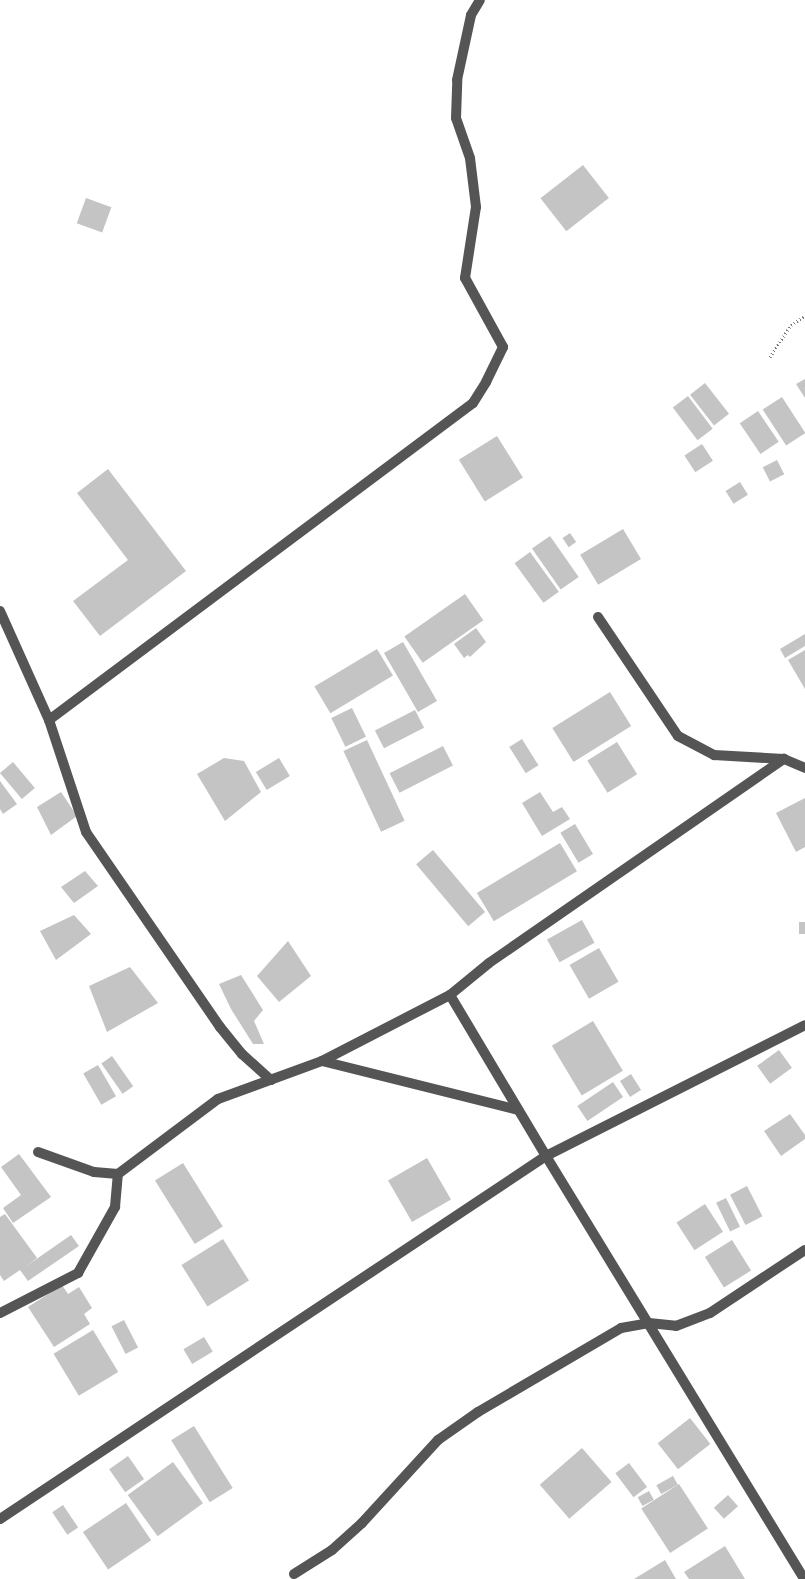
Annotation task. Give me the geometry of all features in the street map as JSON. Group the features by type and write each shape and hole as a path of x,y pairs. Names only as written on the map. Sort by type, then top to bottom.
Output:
{"street":[{"path":"49,720 473,403 486,382 503,347 465,278 476,207 470,158 456,118 457,80 471,15 480,0"},
{"path":"0,612 49,720 86,832 220,1027 242,1054 271,1080"},
{"path":"598,617 678,736 714,755 784,759 805,768"},
{"path":"38,1152 94,1172 118,1174 218,1099 322,1061 450,995 489,963 784,759"},
{"path":"450,995 804,1579"},
{"path":"0,1519 546,1156 805,1024"},
{"path":"322,1061 518,1110"},
{"path":"0,1313 78,1273 115,1207 118,1174"},
{"path":"294,1574 332,1550 362,1523 438,1440 478,1412 621,1328 649,1323 676,1326 710,1313 805,1250"}],"path":[{"path":"770,357 791,325 805,316"}],"building":[{"path":"583,165 609,198 566,231 540,198"},
{"path":"86,198 111,207 102,233 77,223"},
{"path":"805,379 805,398 796,384"},
{"path":"705,383 729,414 714,425 690,395"},
{"path":"688,396 713,429 698,440 673,407"},
{"path":"782,397 805,432 786,446 763,410"},
{"path":"758,411 779,442 760,454 740,423"},
{"path":"497,436 523,478 485,501 459,460"},
{"path":"702,444 713,461 695,472 684,455"},
{"path":"777,460 784,474 770,482 763,467"},
{"path":"108,469 186,571 100,636 73,601 128,560 77,493"},
{"path":"740,482 748,495 734,504 726,491"},
{"path":"623,529 641,559 598,585 580,555"},
{"path":"570,533 576,542 569,547 563,538"},
{"path":"550,536 579,577 561,590 532,549"},
{"path":"530,552 559,592 543,603 515,563"},
{"path":"465,594 483,620 423,663 404,636"},
{"path":"476,628 486,642 470,657 468,655 464,658 454,644"},
{"path":"805,634 805,646 785,658 780,649"},
{"path":"403,642 437,701 418,712 384,653"},
{"path":"377,649 393,676 330,713 314,687"},
{"path":"805,650 805,689 788,660"},
{"path":"610,692 631,726 574,762 552,728"},
{"path":"352,708 366,737 345,747 331,718"},
{"path":"415,710 424,728 384,748 375,730"},
{"path":"522,739 538,765 526,773 509,747"},
{"path":"367,740 405,821 381,832 343,751"},
{"path":"617,742 637,774 607,793 587,761"},
{"path":"443,746 453,766 400,793 390,773"},
{"path":"224,758 244,761 261,792 225,821 197,774"},
{"path":"279,758 290,776 267,790 256,772"},
{"path":"13,762 35,788 22,799 0,773"},
{"path":"0,781 17,804 3,814 0,809"},
{"path":"61,792 77,816 51,835 37,807"},
{"path":"540,792 553,812 562,807 570,819 542,836 522,803"},
{"path":"805,798 805,847 796,852 776,813"},
{"path":"575,824 593,854 578,863 560,833"},
{"path":"560,843 577,871 494,921 477,893"},
{"path":"433,850 485,912 468,926 416,864"},
{"path":"85,871 98,886 74,903 61,887"},
{"path":"74,915 91,934 56,960 40,931"},
{"path":"582,920 595,943 560,962 547,939"},
{"path":"799,922 805,922 805,934 799,934"},
{"path":"288,941 311,976 279,1002 257,976"},
{"path":"599,948 618,982 589,999 570,965"},
{"path":"130,967 158,1003 107,1032 89,986"},
{"path":"241,975 263,1010 254,1021 264,1044 253,1044 231,1009 219,984"},
{"path":"593,1021 623,1071 582,1095 552,1046"},
{"path":"779,1050 792,1068 770,1084 757,1066"},
{"path":"112,1056 133,1086 123,1094 101,1063"},
{"path":"98,1065 116,1096 101,1105 83,1074"},
{"path":"631,1074 641,1090 630,1097 620,1081"},
{"path":"613,1082 623,1097 587,1121 577,1106"},
{"path":"790,1114 805,1135 805,1139 781,1156 764,1131"},
{"path":"19,1154 51,1197 13,1223 3,1208 21,1195 1,1167"},
{"path":"427,1158 451,1200 412,1222 388,1180"},
{"path":"183,1163 223,1227 195,1244 155,1180"},
{"path":"747,1186 762,1216 746,1225 730,1195"},
{"path":"726,1198 740,1227 730,1232 716,1203"},
{"path":"705,1204 723,1232 694,1250 676,1223"},
{"path":"5,1214 37,1258 25,1267 71,1235 79,1246 28,1281 20,1270 4,1281 0,1275 0,1217"},
{"path":"223,1239 249,1281 207,1307 181,1265"},
{"path":"732,1240 751,1271 724,1287 705,1257"},
{"path":"62,1285 68,1294 79,1287 92,1308 84,1314 90,1324 54,1347 28,1307"},
{"path":"124,1320 138,1348 126,1354 112,1326"},
{"path":"93,1330 118,1372 79,1396 54,1354"},
{"path":"204,1337 213,1352 192,1364 183,1349"},
{"path":"690,1418 710,1444 678,1469 658,1443"},
{"path":"194,1426 233,1488 210,1502 171,1440"},
{"path":"582,1448 612,1482 569,1519 540,1485"},
{"path":"128,1456 144,1479 125,1492 109,1469"},
{"path":"173,1462 203,1503 158,1536 128,1495"},
{"path":"629,1463 647,1487 633,1497 615,1473"},
{"path":"673,1476 678,1485 661,1494 656,1485"},
{"path":"679,1484 708,1528 670,1553 641,1509"},
{"path":"649,1491 654,1500 642,1506 638,1497"},
{"path":"728,1495 738,1506 724,1519 714,1508"},
{"path":"126,1503 151,1540 108,1569 83,1532"},
{"path":"63,1505 78,1527 67,1535 52,1512"},
{"path":"725,1546 745,1579 689,1579 684,1572"},
{"path":"665,1560 676,1579 634,1579"}]}
